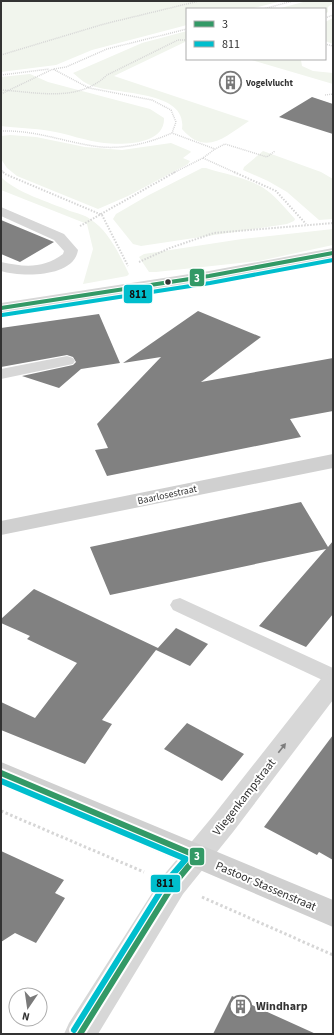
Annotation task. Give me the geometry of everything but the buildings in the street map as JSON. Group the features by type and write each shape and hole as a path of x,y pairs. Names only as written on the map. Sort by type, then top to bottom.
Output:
{"street":[{"path":"1,308 250,270 333,253"},
{"name":"Baarlosestraat","path":"1,528 333,461"},
{"name":"Vliegenkampstraat","path":"80,1034 173,885 333,682"},
{"name":"Pastoor Stassenstraat","path":"1,773 333,914"}],"lane":[{"path":"1,211 59,237 71,250 70,256 61,264 47,269 26,271 11,270 1,266"},
{"path":"1,374 67,361"},
{"path":"180,605 333,677"}],"path":[{"path":"1,55 104,24 199,1"},
{"path":"267,8 293,1"},
{"path":"1,75 66,67 107,49 186,28"},
{"path":"1,90 69,94 102,82 107,75 178,40 186,40"},
{"path":"53,69 89,88 152,100 171,110 176,122 172,133"},
{"path":"1,94 53,69"},
{"path":"325,94 333,94"},
{"path":"1,131 11,130 47,134 95,146 125,146 152,142 172,133 215,149"},
{"path":"102,214 155,182 203,158 225,144 267,157 275,151"},
{"path":"203,158 276,191 306,224"},
{"path":"1,169 5,174 102,214 139,288"},
{"path":"122,269 170,248 214,233 306,224 333,223"}],"shaded area":[{"path":"1,1 282,1 254,8 186,8 186,25 92,50 56,65 1,72"},
{"path":"307,1 333,1 333,3 328,7 328,12 326,13 326,8 281,8"},
{"path":"333,18 333,44 326,41 326,22"},
{"path":"186,31 186,41 114,76 249,121 224,138 208,143 199,142 182,129 181,116 173,107 162,100 90,85 73,73 142,43"},
{"path":"251,60 301,60 302,66 313,71 333,73 333,84"},
{"path":"30,74 48,82 150,109 164,118 162,127 158,134 142,141 112,144 97,142 57,132 1,126 1,77"},
{"path":"10,135 36,137 85,147 122,150 171,143 190,151 191,152 183,158 190,161 188,164 128,196 98,209 17,176 7,168 1,159 1,136"},
{"path":"263,151 321,172 333,179 333,219 319,220 287,192 268,181 243,170 244,167"},
{"path":"202,168 242,178 262,187 280,202 295,219 294,221 287,224 141,246 133,244 113,219 116,214 147,196"},
{"path":"1,177 8,183 24,192 43,201 86,216 97,224 108,236 129,274 127,276 83,284 93,249 87,224 1,190"},
{"path":"333,229 333,245 259,261 149,272 139,257 144,254 242,239"}],"transit line":[{"name":"3","path":"1,308 209,276 333,253"},
{"name":"811","path":"2,315 210,283 333,260"},
{"name":"3","path":"1,773 197,856 173,885 80,1034"},
{"name":"811","path":"1,781 186,859 167,881 74,1030"}],"place":[{"name":"Vogelvlucht","path":"231,83"},
{"name":"Windharp","path":"241,1006"}]}
